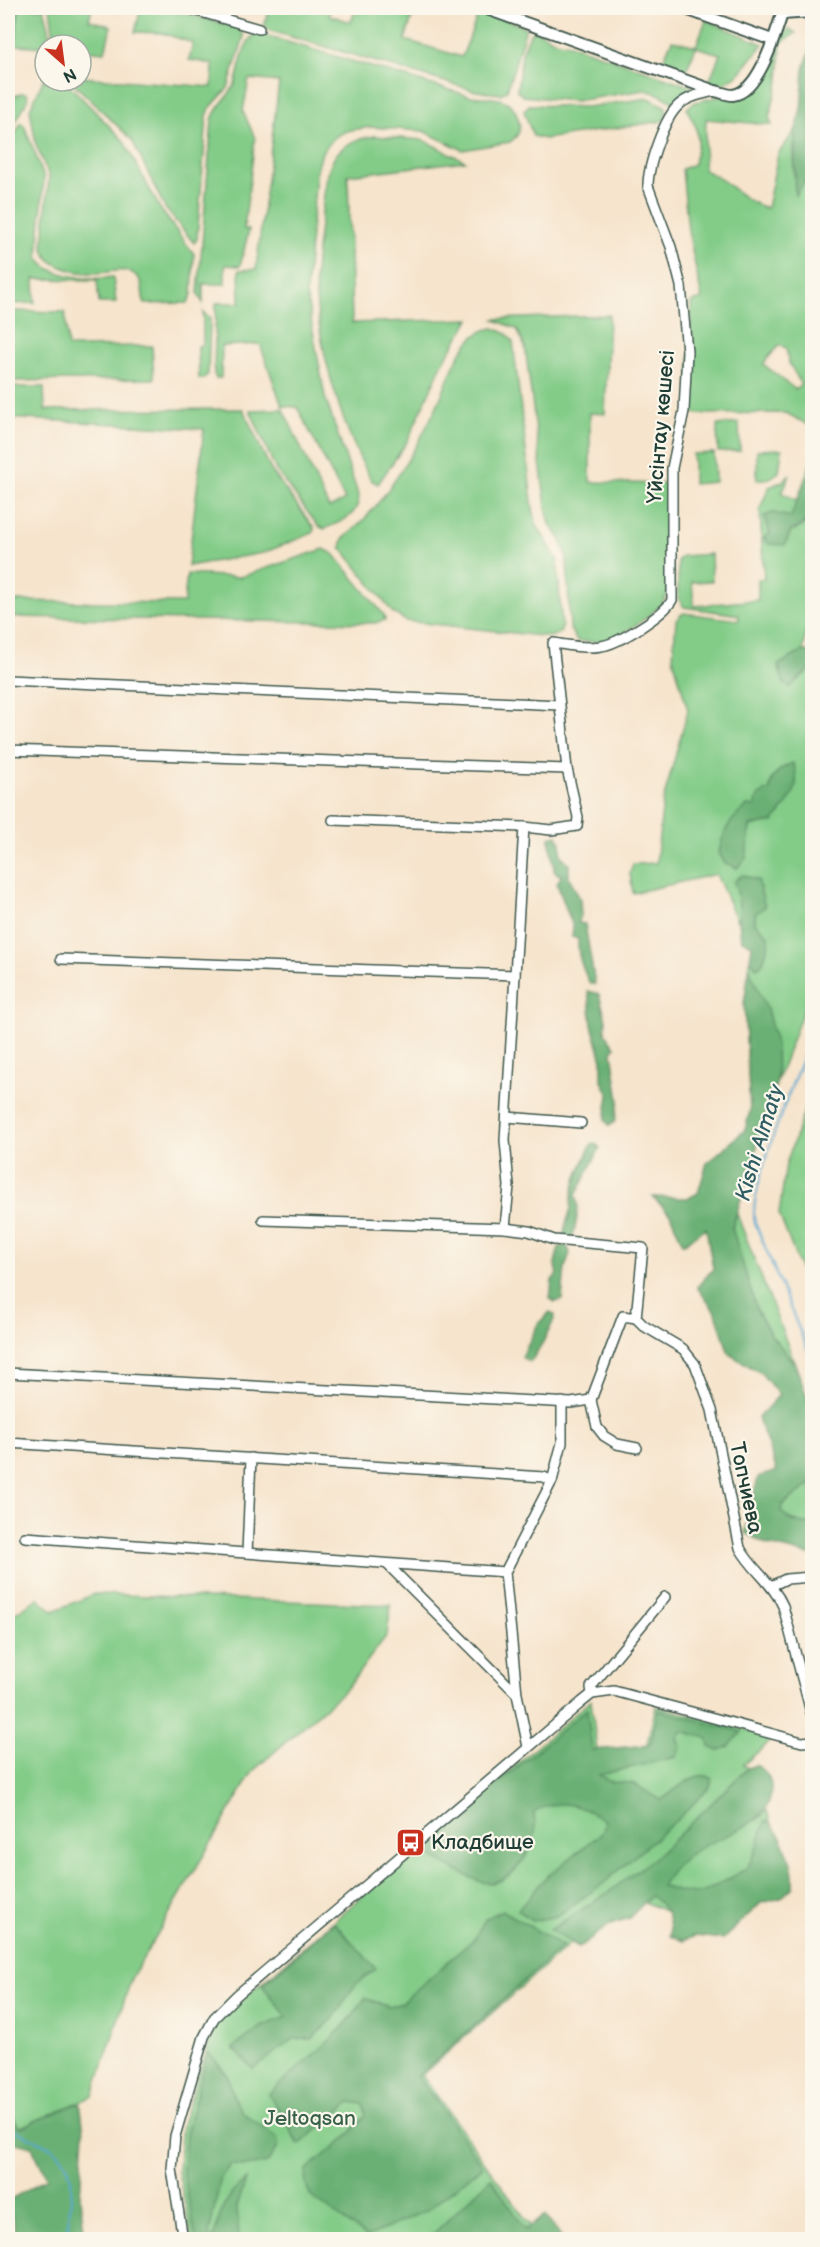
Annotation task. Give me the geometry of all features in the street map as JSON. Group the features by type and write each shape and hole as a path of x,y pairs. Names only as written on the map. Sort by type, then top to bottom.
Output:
{"street":[{"path":"187,8 259,30"},
{"path":"484,8 715,91 734,95 747,89 755,80 783,11 813,12"},
{"path":"683,8 772,40"},
{"name":"Үйсінтау көшесі","path":"559,705 553,643 603,646 625,636 668,607 674,592 672,468 684,411 686,339 681,286 671,247 648,186 650,166 673,111 687,98 715,91"},
{"path":"8,680 559,705 567,769 578,817 577,826 551,830 333,820"},
{"path":"8,750 567,769"},
{"path":"506,1228 509,1186 506,1163 507,1117 524,827"},
{"path":"61,959 515,975"},
{"path":"507,1117 581,1123"},
{"path":"263,1220 506,1228 530,1231 554,1240 643,1248 636,1318 623,1316 591,1400 597,1427 604,1436 617,1444 637,1448"},
{"name":"Топчиева","path":"636,1318 644,1326 683,1349 695,1364 712,1410 740,1548 745,1557 771,1586 783,1606 813,1716"},
{"path":"8,1373 562,1402 591,1400"},
{"path":"528,1747 517,1694 506,1572 552,1481 562,1443 562,1402"},
{"path":"8,1443 544,1477 552,1481"},
{"path":"247,1553 251,1458"},
{"path":"25,1537 506,1572"},
{"path":"387,1564 517,1694"},
{"path":"771,1586 786,1579 813,1577"},
{"path":"592,1694 591,1687 665,1597"},
{"path":"183,2240 172,2169 174,2136 204,2037 214,2018 237,1995 592,1694 614,1691 636,1695 802,1742 813,1741"}],"green space":[{"path":"8,8 19,8 15,45 8,48"},
{"path":"19,8 44,8 49,33 33,33 33,46 15,45"},
{"path":"50,8 92,8 89,20 111,26 105,52 93,51 93,33 53,33"},
{"path":"141,8 166,8 239,28 244,36 228,88 210,108 207,116 197,239 194,243 165,208 132,140 83,93 93,93 93,78 212,87 213,64 189,60 193,43 162,33 135,32"},
{"path":"270,8 331,8 329,15 351,22 356,8 415,8 405,40 462,57 480,9 526,28 507,90 501,94 476,91 268,30 264,24"},
{"path":"706,20 763,44 740,73 724,84 709,82 720,54 696,47 685,73 661,65 672,40 696,46"},
{"path":"789,29 796,33 781,43 779,81 769,117 772,125 706,119 704,170 750,201 767,208 778,154 796,129 793,154 795,194 812,172 812,427 786,413 699,414 689,408 691,302 702,299 688,230 682,169 694,164 698,141 696,127 687,109 697,102 723,95 764,74 774,43","holes":["779,345 786,348 789,363 801,384 796,390 763,364"]},
{"path":"534,30 558,42 567,43 695,88 695,91 674,103 661,95 645,90 575,101 523,96 517,91 522,54"},
{"path":"257,33 470,96 494,98 507,102 516,113 520,125 518,133 510,142 463,150 423,131 371,127 346,131 335,137 322,152 316,175 306,293 325,397 359,497 352,514 324,529 318,526 276,470 250,410 283,409 329,508 345,500 297,407 282,406 260,344 222,346 221,378 216,378 214,374 216,303 240,303 239,270 256,269 279,82 249,79 243,111 255,138 244,229 249,230 240,266 225,265 225,284 203,284 203,303 198,294 212,120 216,110 235,84 245,49"},
{"path":"812,44 812,172 795,195 795,133 801,109 804,69"},
{"path":"22,93 27,94 28,99 8,136 8,99"},
{"path":"37,93 77,93 123,140 161,210 194,254 192,294 188,303 145,304 140,281 134,274 121,271 89,273 72,270 56,264 45,253 43,246 49,176 36,145 30,109"},
{"path":"649,98 666,107 666,117 662,121 545,139 533,136 524,111 529,105 587,107"},
{"path":"21,123 24,125 44,177 38,256 42,263 60,273 83,278 113,277 116,303 99,303 97,280 34,279 35,303 8,304 8,146"},
{"path":"375,136 423,140 465,161 348,175 352,323 470,319 443,362 407,442 378,484 371,480 340,409 325,357 315,280 316,254 326,184 332,161 347,145 359,139"},
{"path":"8,311 65,312 68,347 152,346 154,379 8,381"},
{"path":"203,312 210,319 208,374 203,379 199,379 198,346 203,345"},
{"path":"609,315 605,414 590,413 590,482 667,484 669,590 666,598 651,614 631,628 602,641 577,641 570,629 567,558 561,540 550,524 546,507 525,347 517,329 493,319"},
{"path":"494,328 507,334 513,342 536,524 557,559 562,628 560,633 550,637 406,621 393,613 341,547 343,539 370,512 407,462 435,410 462,351 476,335"},
{"path":"8,387 44,387 45,410 243,409 271,470 314,528 313,533 263,553 188,566 204,429 8,418"},
{"path":"739,423 740,451 718,452 717,425"},
{"path":"782,449 779,472 770,478 757,480 757,450"},
{"path":"714,453 715,482 693,484 693,454"},
{"path":"812,460 813,501 807,519 791,531 785,545 769,544 764,538 770,533 764,516 773,513 791,517"},
{"path":"790,474 782,493 799,501 791,517 773,513 791,531 802,527 812,511 812,633 806,632 803,651 778,666 789,687 812,667 812,987 777,1081 769,1021 750,966 750,959 757,968 761,965 769,942 766,933 755,923 755,914 739,894 741,908 737,921 716,874 633,893 630,873 633,864 656,863 663,801 688,710 673,658 676,620 683,613 739,620 739,615 684,607 678,598 678,560 682,556 711,554 712,581 692,582 694,606 758,600 758,579 764,579 760,509 769,487 783,481","holes":["772,778 773,822 750,826 746,858 719,853 770,789"]},
{"path":"324,549 334,554 384,615 385,620 375,623 8,617 8,601 184,603 187,574 240,577"},
{"path":"803,651 812,651 812,667 790,687 784,684 778,665"},
{"path":"793,763 796,781 789,801 773,822 750,826 746,858 737,868 725,863 719,853 728,826 747,806 755,807 758,796 770,789 777,773 783,767"},
{"path":"557,835 561,843 561,855 569,864 569,877 580,899 581,916 578,923 585,924 595,984 590,984 583,968 578,951 578,939 572,937 573,927 557,884 561,876 554,871 550,837"},
{"path":"742,875 758,880 765,907 755,914 755,923 769,939 763,961 757,968 750,959 752,945 741,939 738,897 734,882"},
{"path":"749,969 767,1009 776,1044 777,1081 732,1228 757,1311 771,1335 795,1364 812,1410 812,1483 783,1504 781,1511 791,1521 812,1524 812,1556 766,1544 745,1533 758,1477 777,1471 758,1418 779,1395 761,1373 729,1354 716,1313 697,1287 713,1269 706,1228 683,1244 670,1214 653,1197 689,1198 698,1193 707,1163 745,1130 750,1111 744,1004"},
{"path":"588,991 599,994 606,1020 605,1033 615,1047 612,1052 619,1101 615,1122 609,1125 605,1120 609,1095 602,1081 602,1060 592,1025"},
{"path":"812,1088 812,1299 779,1214 786,1164"},
{"path":"596,1144 600,1148 576,1195 578,1211 572,1239 564,1238 575,1183 591,1145"},
{"path":"737,1214 795,1364 771,1335 757,1311 733,1237 732,1228"},
{"path":"567,1245 570,1253 565,1268 562,1300 555,1302 550,1299 552,1280 558,1274 555,1263 559,1247"},
{"path":"550,1312 555,1315 551,1325 540,1348 529,1362 522,1357 538,1324"},
{"path":"812,1483 812,1524 802,1524 783,1516 781,1511 783,1505"},
{"path":"95,1594 391,1605 387,1635 347,1688 253,1771 132,1977 93,2096 19,2128 8,2106 8,1618 38,1598 53,1611"},
{"name":"Jeltoqsan","path":"591,1700 597,1751 646,1748 656,1706 775,1737 743,1765 748,1768 730,1786 757,1820 767,1810 770,1821 765,1821 784,1872 715,1933 626,1894 422,2075 540,2239 192,2239 178,2171 182,2124 216,2022"},
{"path":"587,1709 592,1750 650,1745 658,1710 742,1732 729,1746 718,1751 709,1746 707,1738 681,1731 677,1739 681,1747 676,1757 599,1775 611,1782 632,1783 661,1800 693,1778 706,1776 713,1779 709,1788 679,1818 604,1883 557,1916 533,1921 518,1910 545,1878 603,1832 605,1821 589,1811 571,1805 561,1804 543,1808 534,1813 535,1832 524,1859 509,1875 492,1883 482,1882 466,1875 419,1849"},
{"path":"756,1765 766,1773 771,1786 769,1801 763,1812 739,1830 685,1858 662,1886 685,1893 699,1893 745,1869 756,1850 765,1821 770,1821 784,1844 792,1870 793,1887 781,1898 761,1903 723,1939 695,1936 683,1941 670,1936 670,1924 666,1913 651,1896 629,1918 611,1924 579,1947 550,1930 606,1894 659,1854 748,1768"},
{"path":"502,1910 563,1946 418,2076 483,2166 427,2210 367,2237 316,2200 308,2190 305,2179 306,2170 347,2137 366,2114 363,2104 350,2102 299,2145 269,2094 345,2025 365,1998 389,2007 401,2003 475,1938 485,1919"},
{"path":"334,1922 376,1969 355,1985 333,2019 311,2039 293,2039 253,2069 233,2048 261,2027 287,2017 262,1985"},
{"path":"208,2052 227,2074 234,2098 242,2112 277,2138 279,2146 267,2163 245,2166 230,2165 221,2177 209,2233 210,2239 196,2239 183,2172 186,2133"},
{"path":"80,2102 84,2132 80,2198 85,2239 17,2239 8,2201 47,2178 32,2147 8,2141 8,2106 19,2128"},
{"path":"491,2178 526,2230 545,2215 563,2239 428,2239"},
{"path":"246,2180 237,2207 239,2239 213,2239 228,2199"}],"waterway":[{"name":"Kіshі Almaty","path":"812,1034 775,1130 758,1185 754,1207 755,1223 812,1360"},
{"path":"8,2126 50,2147 61,2155 67,2166 72,2189 66,2240"}],"place":[{"name":"Кладбище","path":"410,1842"}]}
